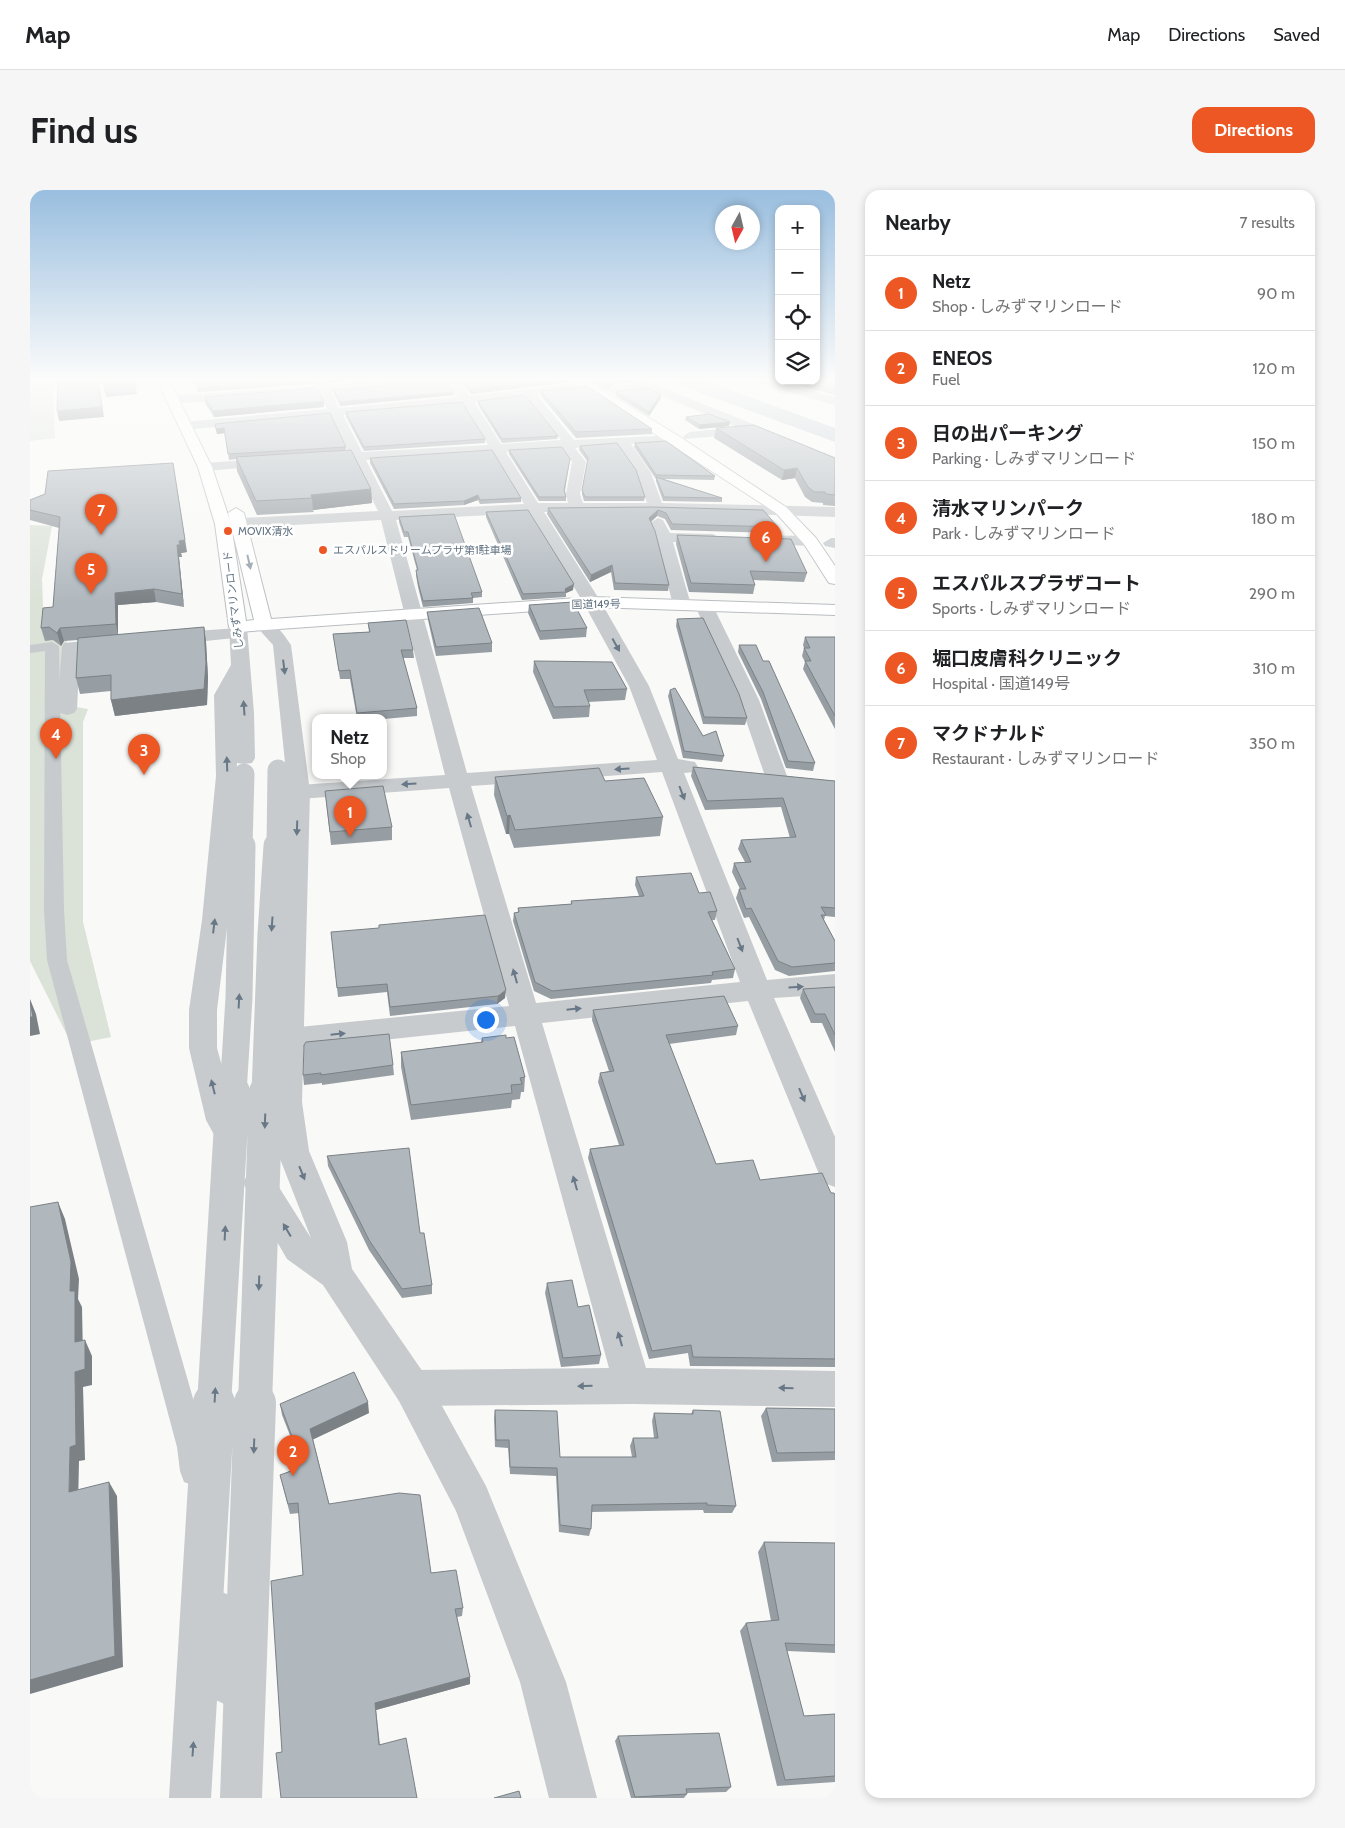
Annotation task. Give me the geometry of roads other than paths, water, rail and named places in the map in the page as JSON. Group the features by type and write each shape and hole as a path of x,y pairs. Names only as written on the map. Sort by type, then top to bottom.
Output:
{"main road":[{"name":"しみずマリンロード","path":"201,453 210,466"},
{"name":"しみずマリンロード","path":"207,453 231,523 238,630"},
{"path":"695,453 834,545"},
{"path":"716,453 803,511 835,579"},
{"path":"231,523 264,625"},
{"name":"国道149号","path":"238,630 264,625 592,602 835,610"}],"street":[{"path":"356,453 387,515 458,781 634,1386"},
{"path":"328,458 408,453"},
{"path":"498,453 592,602 639,686 757,990 835,1174"},
{"path":"574,453 579,462 573,494 576,508"},
{"path":"630,453 644,473 653,507 664,537 682,605"},
{"path":"813,453 835,462"},
{"path":"210,466 288,461"},
{"path":"231,523 534,508 653,507 835,512"},
{"path":"664,537 737,539 814,532"},
{"path":"704,606 749,700 776,776"},
{"path":"264,625 276,636 282,645 288,781 289,1039 287,1102 293,1150 330,1242 335,1274"},
{"path":"150,640 238,630"},
{"name":"しみずマリンロード","path":"190,1798 239,998 244,713 238,630"},
{"path":"67,709 71,647 130,642"},
{"path":"30,649 52,646 56,960 192,1447 219,1622 242,1798"},
{"path":"240,666 224,695 227,776 215,920 204,1010 203,1048 221,1120 298,1248 335,1274 412,1388 472,1500 543,1682 573,1798"},
{"path":"288,781 458,781 671,765 709,769"},
{"path":"242,1798 271,934 279,814 288,781"},
{"path":"203,1048 757,990 835,984"},
{"path":"412,1388 634,1386 835,1389"}],"place":[{"name":"MOVIX清水","path":"228,531"},
{"name":"マクドナルド","path":"101,535"},
{"name":"エスパルスドリームプラザ第1駐車場","path":"323,550"},
{"name":"堀口皮膚科クリニック","path":"766,562"},
{"name":"エスパルスプラザコート","path":"91,594"},
{"name":"清水マリンパーク","path":"56,759"},
{"name":"日の出パーキング","path":"144,775"},
{"name":"Netz","path":"350,837"},
{"name":"ENEOS","path":"293,1476"}]}
